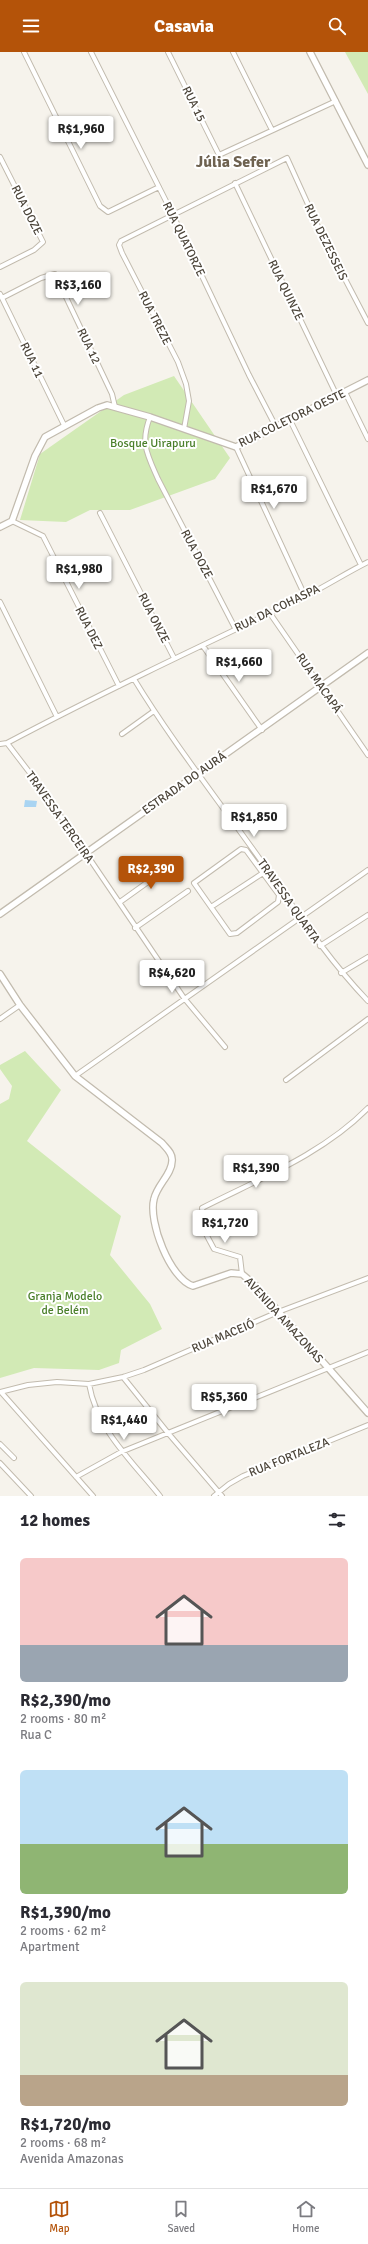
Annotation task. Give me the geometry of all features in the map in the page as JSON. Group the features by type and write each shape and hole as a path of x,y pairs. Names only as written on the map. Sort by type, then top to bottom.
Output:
{"street":[{"path":"24,52 100,206 108,212 159,187"},
{"name":"RUA QUATORZE","path":"91,52 173,215 248,375 276,427"},
{"name":"RUA 15","path":"168,52 219,155 272,130"},
{"path":"233,52 272,130 336,101"},
{"path":"310,52 368,165"},
{"name":"RUA DOZE","path":"0,157 43,242 34,250 0,267"},
{"name":"RUA DEZESSEIS","path":"235,183 287,158 324,240 368,323"},
{"path":"173,215 235,183"},
{"name":"RUA QUINZE","path":"235,183 337,396"},
{"name":"RUA TREZE","path":"173,215 121,241 119,245 178,362 186,384 189,401 184,429"},
{"name":"RUA 12","path":"1,296 40,278 55,274 112,394 115,407"},
{"name":"RUA 11","path":"1,296 64,425"},
{"name":"RUA COLETORA OESTE","path":"12,521 40,443 51,432 98,408 107,405 115,407 150,417 236,447 368,380"},
{"path":"345,392 368,439"},
{"name":"RUA DOZE","path":"150,417 145,431 144,444 158,479 236,628"},
{"path":"290,420 361,565"},
{"path":"236,447 305,596"},
{"name":"RUA ONZE","path":"100,513 174,658"},
{"path":"0,526 12,521"},
{"name":"RUA DEZ","path":"12,521 43,536 119,686"},
{"name":"RUA DA COHASPA","path":"0,744 7,743 174,658 203,646 236,628 305,596 368,562"},
{"path":"0,602 57,717"},
{"name":"RUA MACAPÁ","path":"270,612 368,755"},
{"path":"203,646 262,730"},
{"name":"ESTRADA DO AURÁ","path":"0,914 196,773 262,730 368,653"},
{"name":"TRAVESSA QUARTA","path":"134,679 196,773 252,848 320,946 342,973 368,1000"},
{"path":"122,734 154,711"},
{"name":"TRAVESSA TERCEIRA","path":"7,743 43,790 120,902 135,928 184,998 225,1047"},
{"path":"246,850 279,896 278,902 236,933 230,934 194,883 239,850 252,848"},
{"path":"120,902 173,864"},
{"path":"75,1076 368,870"},
{"path":"211,907 263,874"},
{"path":"135,928 188,891"},
{"path":"320,946 368,915"},
{"path":"342,973 368,956"},
{"name":"AVENIDA AMAZONAS","path":"0,974 20,1004 75,1076 162,1143 169,1151 172,1157 171,1167 158,1186 153,1203 152,1214 158,1234 176,1273 182,1281 193,1286 231,1273 242,1274 255,1285 368,1413"},
{"path":"0,1018 20,1004"},
{"path":"286,1080 368,1019"},
{"path":"242,1274 240,1257 214,1249 206,1234 202,1208 330,1142 352,1124 368,1108"},
{"name":"RUA MACEIÓ","path":"1,1392 28,1385 57,1382 88,1384 123,1377 144,1370 278,1312 368,1278"},
{"path":"76,1476 121,1452 368,1352"},
{"path":"123,1377 168,1434 222,1496"},
{"path":"88,1384 96,1411 121,1452 160,1496"},
{"path":"1,1392 93,1496"},
{"name":"RUA FORTALEZA","path":"214,1496 243,1476 368,1425"},
{"path":"0,1444 14,1458"},
{"path":"0,1463 31,1496"}],"green space":[{"path":"345,52 368,52 368,94"},
{"name":"Bosque Uirapuru","path":"174,376 230,458 215,479 130,510 90,510 66,522 20,520 40,454 124,395"},
{"name":"Granja Modelo de Belém","path":"25,1051 61,1090 27,1141 121,1216 110,1255 150,1304 162,1329 121,1350 119,1363 99,1370 34,1368 0,1378 0,1104 9,1099 12,1086 0,1069 0,1065"}],"water":[{"path":"25,800 37,801 36,807 24,807"}],"district":[{"name":"Júlia Sefer","path":"233,161"}]}
